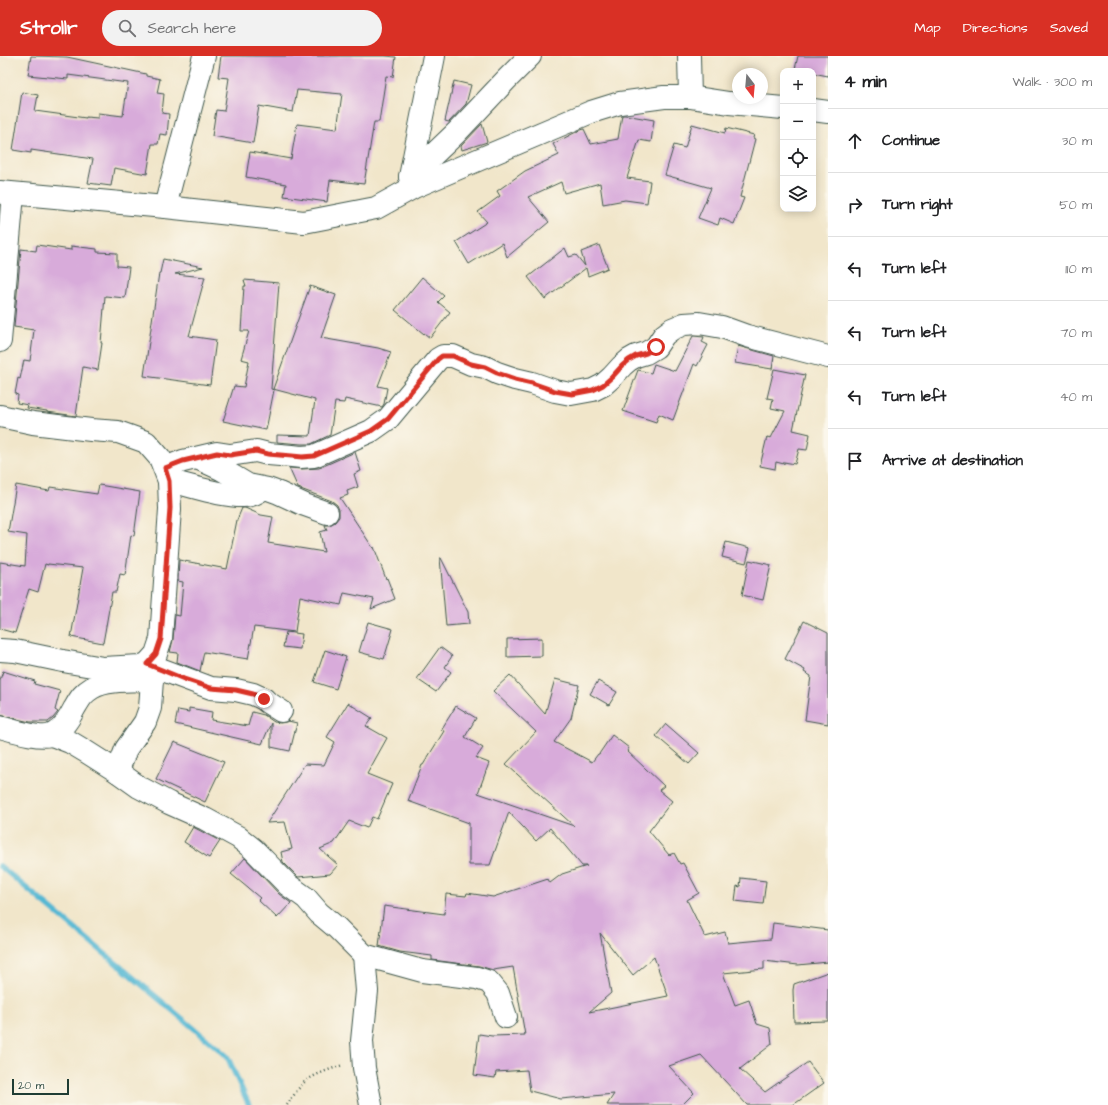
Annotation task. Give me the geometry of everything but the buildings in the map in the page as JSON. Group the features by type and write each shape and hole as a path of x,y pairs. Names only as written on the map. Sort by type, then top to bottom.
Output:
{"street":[{"path":"165,208 204,56"},
{"path":"412,182 434,56"},
{"path":"0,341 6,193 304,222 376,208 412,182 456,133 530,56"},
{"path":"689,56 690,98"},
{"path":"412,182 591,112 620,103 664,97 690,98 780,108"},
{"path":"816,110 828,112"},
{"path":"167,474 183,461 217,453 230,455 256,451 268,454 302,457 314,456 371,431 388,419 414,386 442,356 453,356 471,364 485,367 515,379 555,391 572,394 593,390 603,385 629,360 656,347 664,335 672,329 684,324 700,322 722,327 747,336 828,357"},
{"path":"0,416 33,423 118,432 146,442 160,458 167,474 170,508 161,639 151,671 150,708 145,722 126,749 118,772"},
{"path":"197,458 221,469 248,485 265,488 327,513"},
{"path":"167,474 215,492 243,496 256,493 265,488"},
{"path":"0,650 15,651 103,668 140,666 151,671 211,688 236,690 253,694 264,699 281,711"},
{"path":"52,735 61,728 80,698 93,687 151,671"},
{"path":"0,727 38,736 52,735 70,742 140,787 238,837 288,885 306,898 319,913 364,954 422,971 477,978 489,982 498,993 506,1017"},
{"path":"364,954 367,991 362,1041 364,1068 371,1105"}],"path":[{"path":"287,1105 306,1081 317,1074 344,1065 364,1068"}],"waterway":[{"path":"0,866 227,1056 249,1105"}],"route":[{"path":"264,699 253,694 236,690 211,688 147,664 156,654 161,639 170,508 169,481 165,468 183,461 217,453 230,455 256,451 268,454 302,457 314,456 371,431 388,419 405,400 414,386 442,356 453,356 460,360 485,367 515,379 555,391 572,394 593,390 603,385 629,360 656,347"}]}
